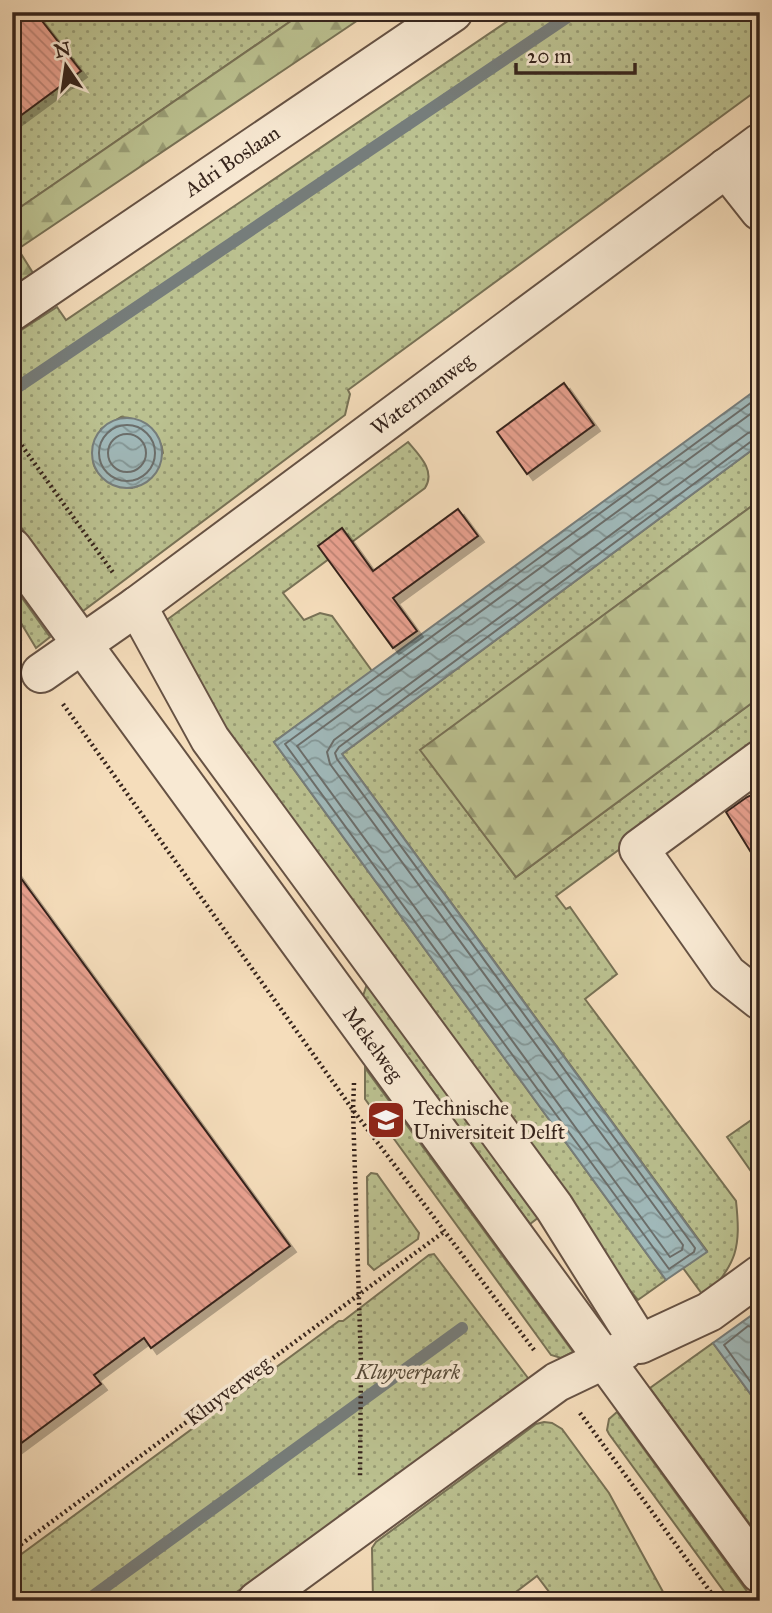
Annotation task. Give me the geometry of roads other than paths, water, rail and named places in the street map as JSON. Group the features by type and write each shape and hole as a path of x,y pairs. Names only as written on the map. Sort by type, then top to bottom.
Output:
{"street":[{"name":"Adri Boslaan","path":"12,311 453,12"},
{"name":"Watermanweg","path":"41,673 137,607 760,143"},
{"path":"726,168 760,211"},
{"name":"Mekelweg","path":"12,548 760,1573"},
{"path":"137,607 210,739 554,1208 640,1344"},
{"path":"760,760 639,849 727,974 760,1000"},
{"path":"257,1601 557,1382 709,1312 760,1275"}],"water":[{"path":"760,387 760,444 342,754 707,1252 666,1280 274,742"},
{"path":"120,418 134,418 147,424 156,433 162,453 160,466 152,478 134,488 120,488 107,482 98,473 92,460 92,446 98,433 107,424"},
{"path":"752,1315 760,1326 760,1407 713,1343"}],"waterway":[{"path":"12,391 575,12"},
{"path":"86,1601 462,1328"}],"place":[{"name":"Technische Universiteit Delft","path":"386,1120"}],"park label":[{"name":"Kluyverpark","path":"408,1372"}]}
